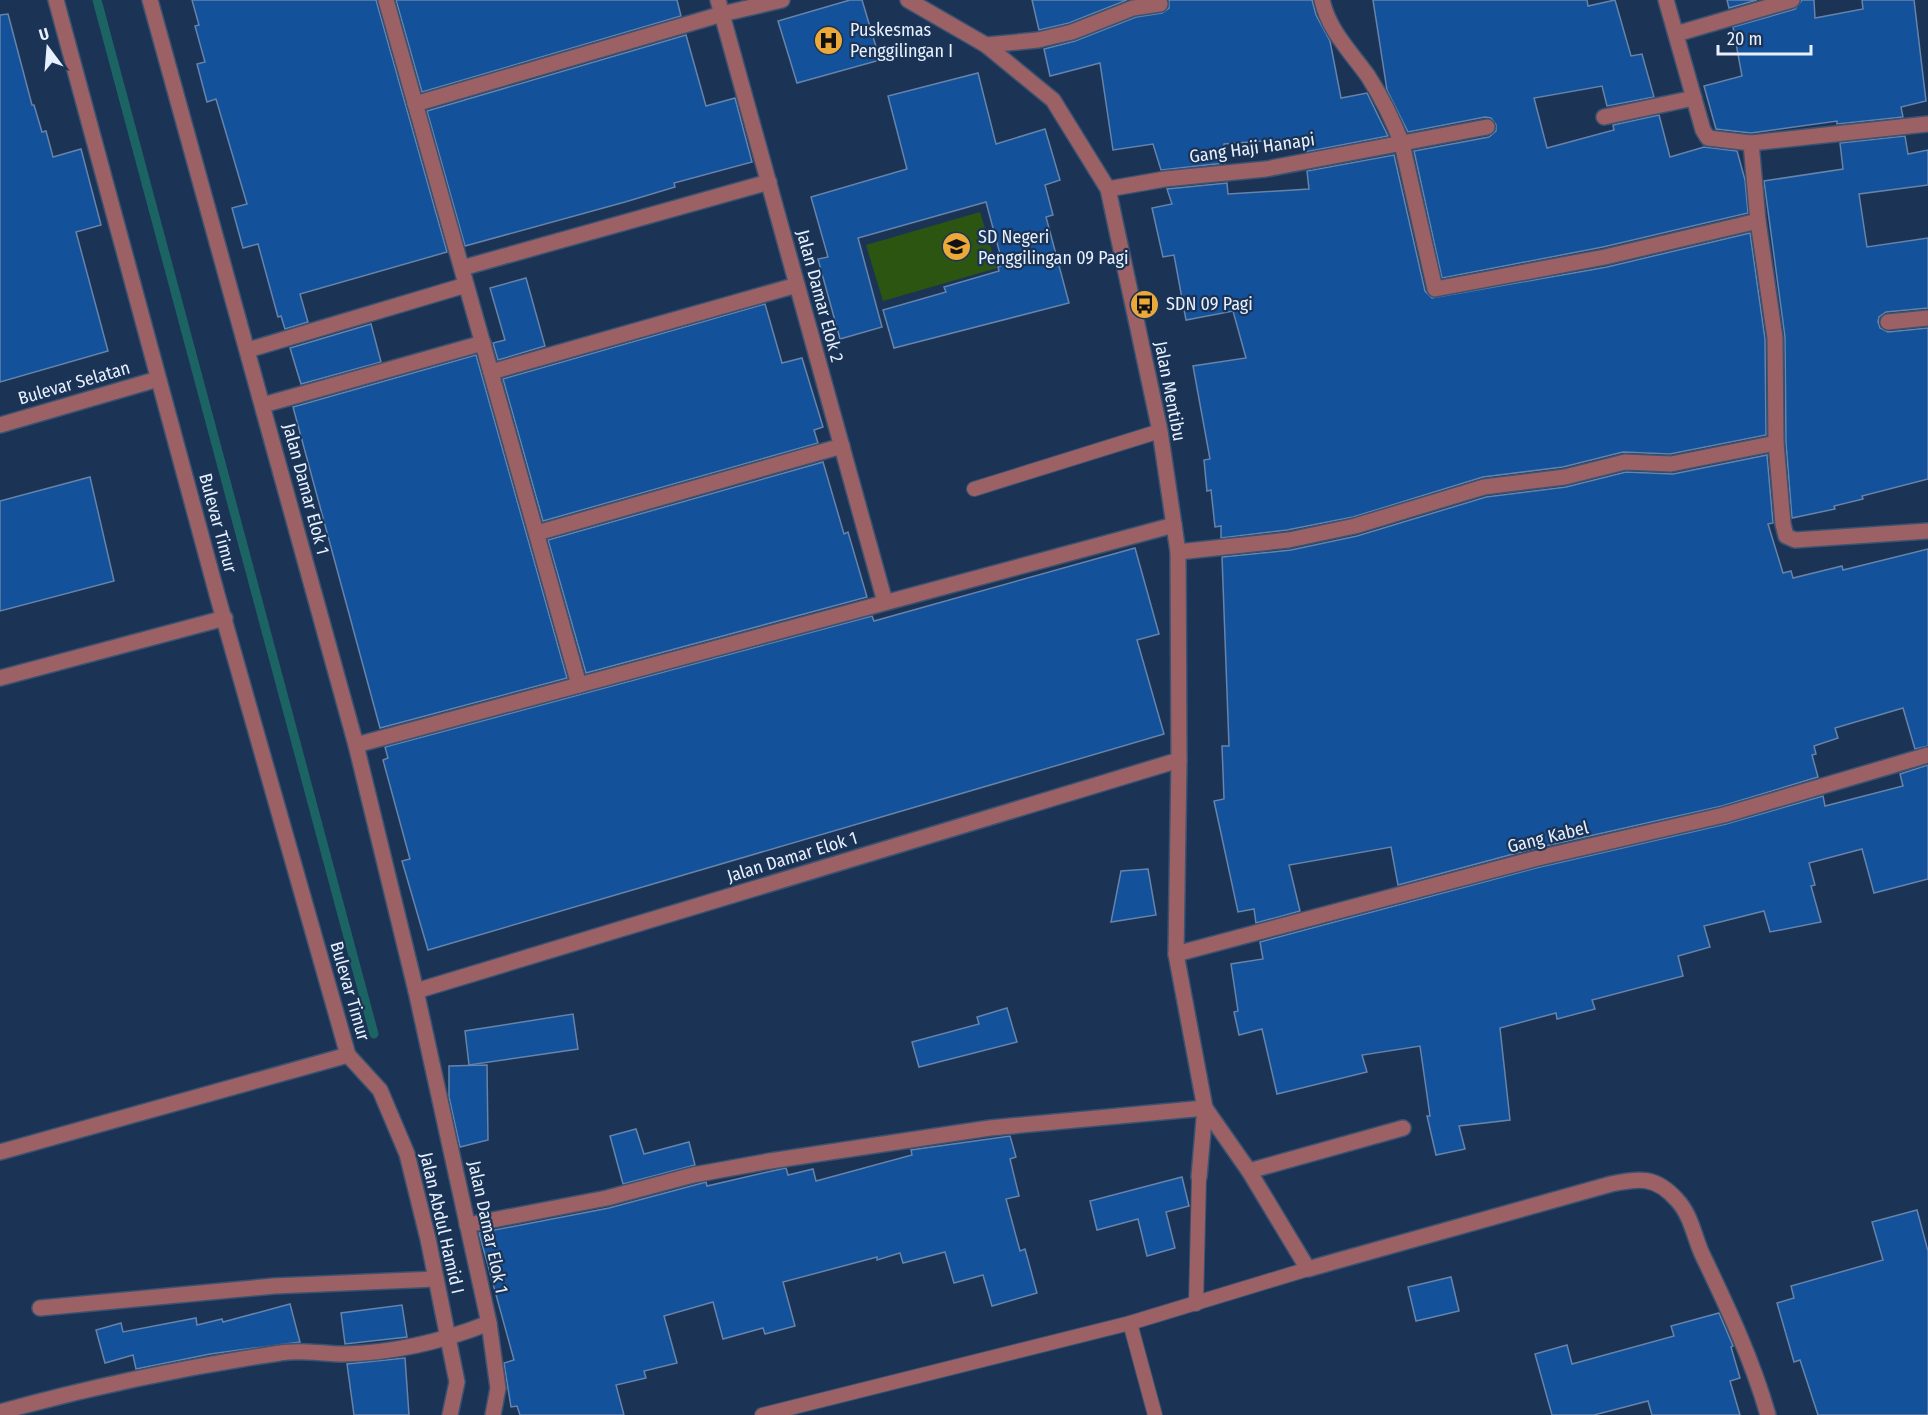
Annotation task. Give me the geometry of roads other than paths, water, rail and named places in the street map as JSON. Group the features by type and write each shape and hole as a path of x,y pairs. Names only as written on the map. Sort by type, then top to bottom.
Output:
{"street":[{"name":"Bulevar Timur","path":"56,0 158,379 348,1055"},
{"name":"Jalan Damar Elok 1","path":"150,0 356,745 416,991 489,1323 498,1388 493,1415"},
{"path":"386,0 579,685"},
{"path":"416,104 720,7 782,0"},
{"name":"Jalan Mentibu","path":"908,0 986,45 1053,100 1108,189 1160,431 1174,525"},
{"path":"1322,0 1333,30 1384,103 1402,144 1435,289 1605,256 1758,221"},
{"path":"1666,0 1703,130 1708,138 1751,142 1928,124"},
{"path":"1676,34 1792,0"},
{"path":"986,45 1038,40 1072,32 1133,8 1160,4"},
{"name":"Jalan Damar Elok 2","path":"720,7 885,602"},
{"path":"1604,117 1694,98"},
{"name":"Gang Haji Hanapi","path":"1108,189 1165,179 1266,169 1487,127"},
{"path":"1751,142 1758,221 1775,338 1776,443 1782,524 1786,536 1795,540 1928,531"},
{"path":"462,268 769,182"},
{"path":"248,350 466,285"},
{"path":"491,372 797,285"},
{"path":"1888,322 1928,318"},
{"path":"263,405 483,343"},
{"name":"Bulevar Selatan","path":"0,425 158,379"},
{"path":"1178,552 1289,540 1355,526 1484,487 1565,477 1625,462 1671,464 1776,443"},
{"path":"537,533 842,446"},
{"path":"356,745 1174,525 1178,552 1179,760 1176,954 1205,1108 1199,1177"},
{"path":"0,678 225,618"},
{"name":"Gang Kabel","path":"1176,954 1534,860 1724,815 1928,755"},
{"name":"Jalan Damar Elok 1","path":"416,991 1179,760"},
{"path":"0,1152 348,1055"},
{"name":"Jalan Abdul Hamid I","path":"348,1055 380,1090 407,1154 457,1382 450,1415"},
{"path":"1205,1108 1249,1171 1308,1269 1639,1178 1655,1183 1677,1200 1691,1222 1701,1251 1758,1380 1768,1415"},
{"path":"467,1225 607,1198 693,1175 781,1159 990,1128 1205,1108"},
{"path":"1249,1171 1403,1128"},
{"path":"40,1308 274,1286 436,1279"},
{"path":"0,1412 70,1393 283,1352 343,1354 391,1351 448,1340 489,1323"}],"lane":[{"path":"974,489 1160,431"},
{"path":"1196,1304 1199,1177"},
{"path":"762,1415 1130,1323 1308,1269"},
{"path":"1130,1323 1155,1415"}],"waterway":[{"path":"97,0 374,1034"}],"place":[{"name":"Puskesmas Penggilingan I","path":"829,40"},
{"name":"SD Negeri Penggilingan 09 Pagi","path":"957,247"},
{"name":"SDN 09 Pagi","path":"1145,304"}]}
